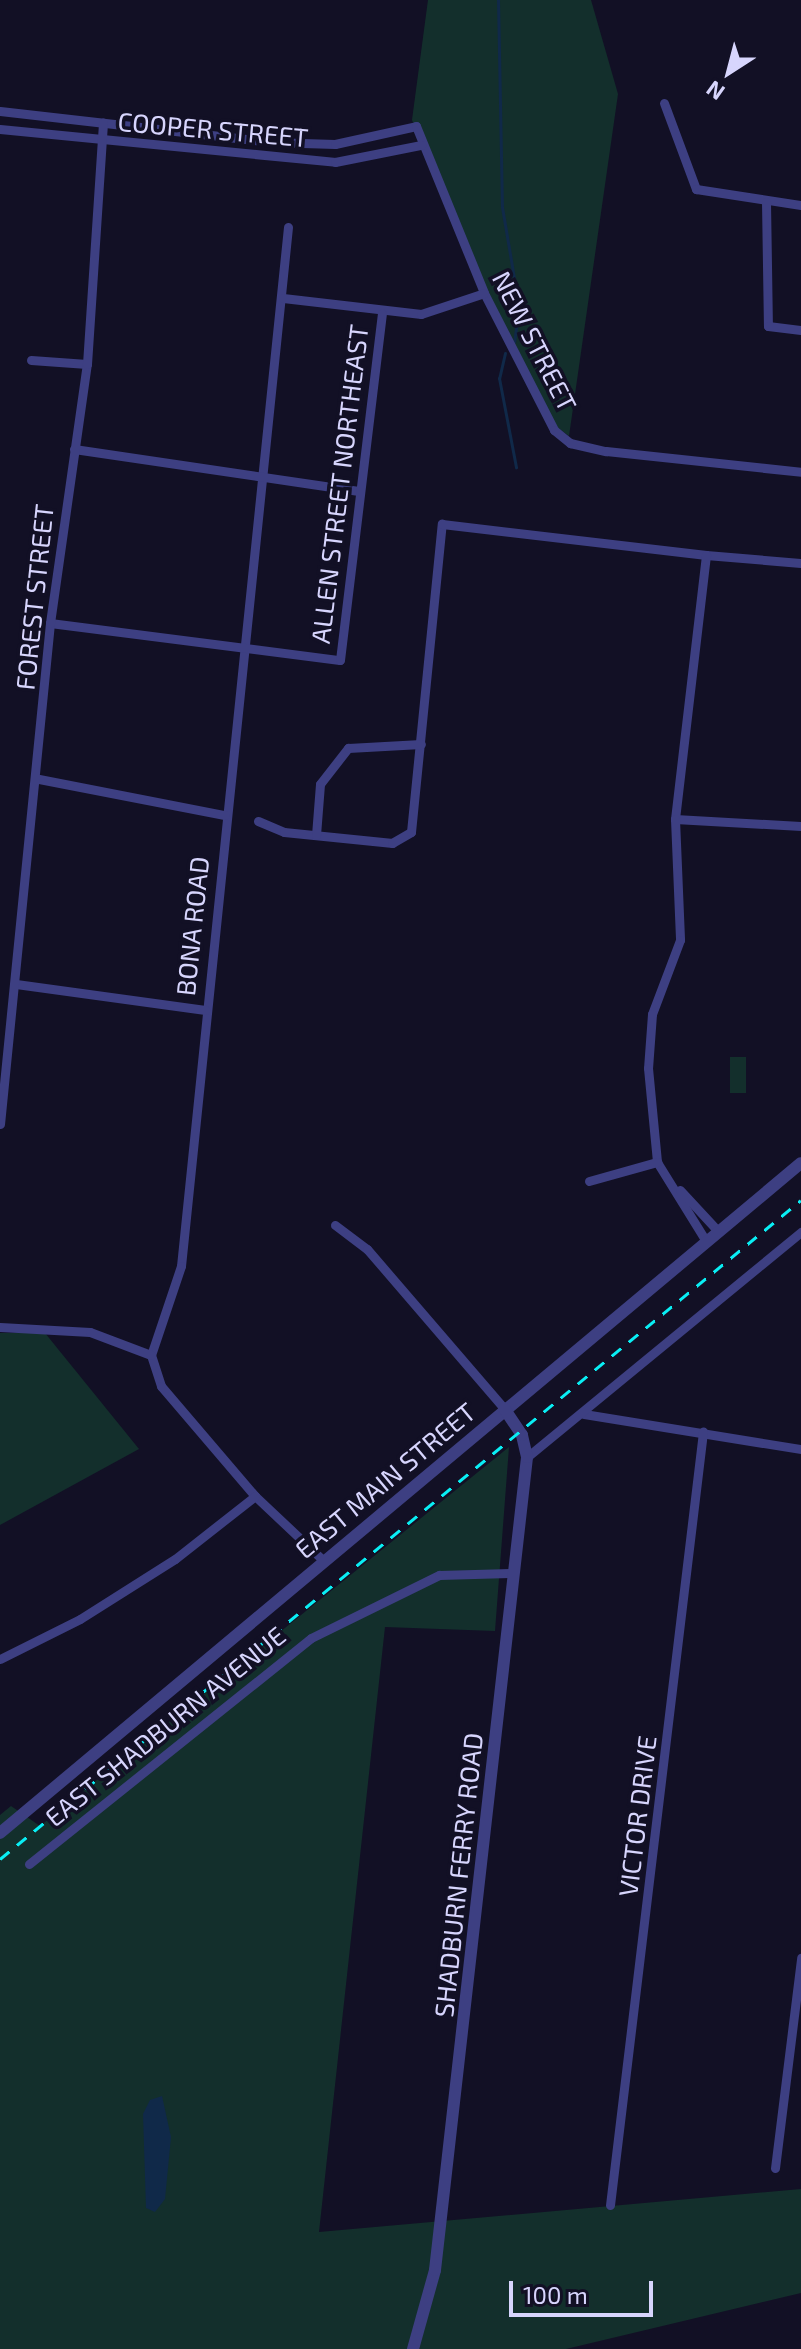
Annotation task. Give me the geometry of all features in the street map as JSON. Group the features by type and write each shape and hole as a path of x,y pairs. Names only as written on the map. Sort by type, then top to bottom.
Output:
{"street":[{"path":"664,103 696,189 801,205"},
{"name":"COOPER STREET","path":"0,111 335,144 416,126"},
{"name":"FOREST STREET","path":"0,1124 39,779 50,623 87,364 103,123"},
{"name":"NEW STREET","path":"416,126 421,145 484,293 554,430 570,443 801,472"},
{"name":"COOPER STREET","path":"0,129 101,142 335,162 421,145"},
{"path":"766,202 768,326 801,330"},
{"name":"BONA ROAD","path":"151,1355 181,1266 242,648 283,298 288,227"},
{"path":"283,298 382,314 421,314 484,293"},
{"name":"ALLEN STREET NORTHEAST","path":"242,648 340,660 357,491 382,314"},
{"path":"31,360 87,364"},
{"path":"74,449 357,491"},
{"path":"258,821 316,835 392,843 411,832 442,524 801,563"},
{"path":"706,555 675,819 680,940 657,992 649,1056 657,1162 706,1241"},
{"path":"50,623 242,648"},
{"path":"316,835 320,784 348,748 421,744"},
{"path":"39,779 225,815"},
{"path":"675,819 801,826"},
{"path":"16,984 205,1010"},
{"path":"589,1181 657,1162"},
{"name":"EAST MAIN STREET","path":"0,1833 504,1408 801,1163"},
{"path":"669,1179 718,1231"},
{"path":"335,1225 367,1249 504,1408 527,1457 584,1414 801,1232"},
{"path":"0,1327 90,1332 151,1355 161,1386 255,1496 324,1561"},
{"path":"584,1414 801,1449"},
{"name":"VICTOR DRIVE","path":"610,2205 703,1432"},
{"name":"SHADBURN FERRY ROAD","path":"413,2349 439,2240 527,1457"},
{"path":"0,1659 80,1619 164,1566 255,1496"},
{"name":"EAST SHADBURN AVENUE","path":"29,1864 311,1638 423,1581 457,1572 512,1573"},
{"path":"775,2168 801,1958"}],"green space":[{"path":"428,0 591,0 618,94 569,436 547,420 480,289 412,120"},
{"path":"730,1057 746,1057 746,1093 730,1093"},
{"path":"0,1333 45,1333 139,1449 0,1525"},
{"path":"509,1447 495,1631 385,1627 319,2232 801,2189 801,2293 566,2349 0,2349 0,1815 11,1806 40,1826"}],"water":[{"path":"162,2096 171,2137 165,2199 155,2212 146,2208 143,2114 150,2100"}],"waterway":[{"path":"498,0 502,207 519,307 514,342"},
{"path":"505,353 499,378 516,467"}],"railway":[{"path":"0,1859 801,1200"}]}
